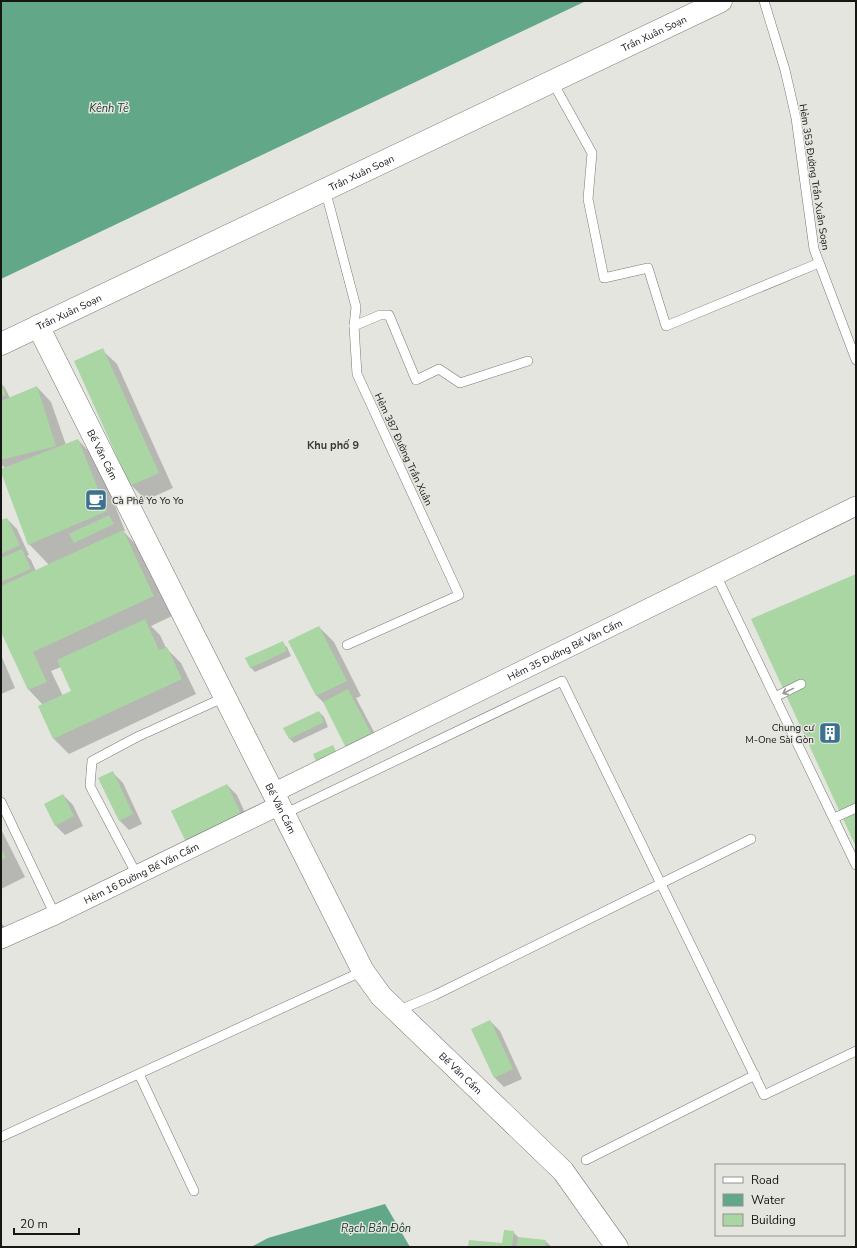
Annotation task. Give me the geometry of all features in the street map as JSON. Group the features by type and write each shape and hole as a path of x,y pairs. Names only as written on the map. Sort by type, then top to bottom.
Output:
{"street":[{"name":"Trần Xuân Soạn","path":"1,344 722,1"},
{"name":"Bế Văn Cấm","path":"38,326 363,970 381,996 563,1170 612,1239"},
{"name":"Hẻm 35 Đường Bế Văn Cấm","path":"279,804 716,575 856,506"},
{"name":"Hẻm 16 Đường Bế Văn Cấm","path":"1,939 55,915 279,804"}],"lane":[{"name":"Hẻm 353 Đường Trần Xuân Soạn","path":"764,1 785,70 796,118 814,250 856,360"},
{"name":"Hẻm 353 Đường Trần Xuân Soạn","path":"552,81 592,153 588,199 604,278 648,268 666,326 819,263"},
{"name":"Hẻm 387 Đường Trần Xuân","path":"325,190 356,308 354,326 357,374 459,595 348,645"},
{"path":"354,326 380,315 388,315 416,380 439,369 460,383 528,361"},
{"path":"716,575 856,865"},
{"path":"279,804 562,681 764,1095 856,1051"},
{"path":"775,697 801,684"},
{"path":"137,875 90,786 92,760 137,737 225,697"},
{"path":"1,802 55,915"},
{"path":"834,818 856,808"},
{"path":"397,1011 435,995 751,839"},
{"path":"1,1137 363,970"},
{"path":"139,1074 194,1191"},
{"path":"586,1160 755,1075"}],"water":[{"name":"Kênh Tẻ","path":"1,1 586,1 1,279"},
{"name":"Rạch Bần Đôn","path":"385,1204 410,1247 251,1247 268,1238"}],"building":[{"path":"103,348 159,473 130,486 74,361"},
{"path":"1,382 6,395 1,397"},
{"path":"37,386 56,446 1,460 1,401"},
{"path":"78,439 107,511 28,545 1,469"},
{"path":"109,515 114,524 74,543 69,534"},
{"path":"7,518 20,545 1,554 1,520"},
{"path":"123,530 154,596 33,652 47,682 28,690 1,632 1,586"},
{"path":"22,549 31,569 1,582 1,558"},
{"name":"Chung cư M-One Sài Gòn","path":"856,574 856,847 751,619"},
{"path":"145,619 159,650 167,647 182,679 53,739 38,706 71,691 57,660"},
{"path":"319,626 347,681 316,696 288,641"},
{"path":"283,641 287,651 250,668 245,658"},
{"path":"348,689 371,733 345,746 323,702"},
{"path":"319,711 324,722 289,739 283,728"},
{"path":"333,745 338,755 317,764 313,754"},
{"path":"113,771 133,814 119,821 98,778"},
{"path":"227,784 241,814 185,840 171,811"},
{"path":"63,794 74,816 55,826 44,804"},
{"path":"1,848 6,858 1,860"},
{"path":"490,1020 513,1069 494,1078 471,1029"},
{"path":"504,1230 514,1231 512,1247 468,1247 469,1240 502,1243"},
{"path":"518,1237 546,1240 545,1247 517,1247"}],"place":[{"name":"Cà Phê Yo Yo Yo","path":"96,500"},
{"name":"Chung cư M-One Sài Gòn","path":"830,733"}],"district":[{"name":"Khu phố 9","path":"333,445"}]}
